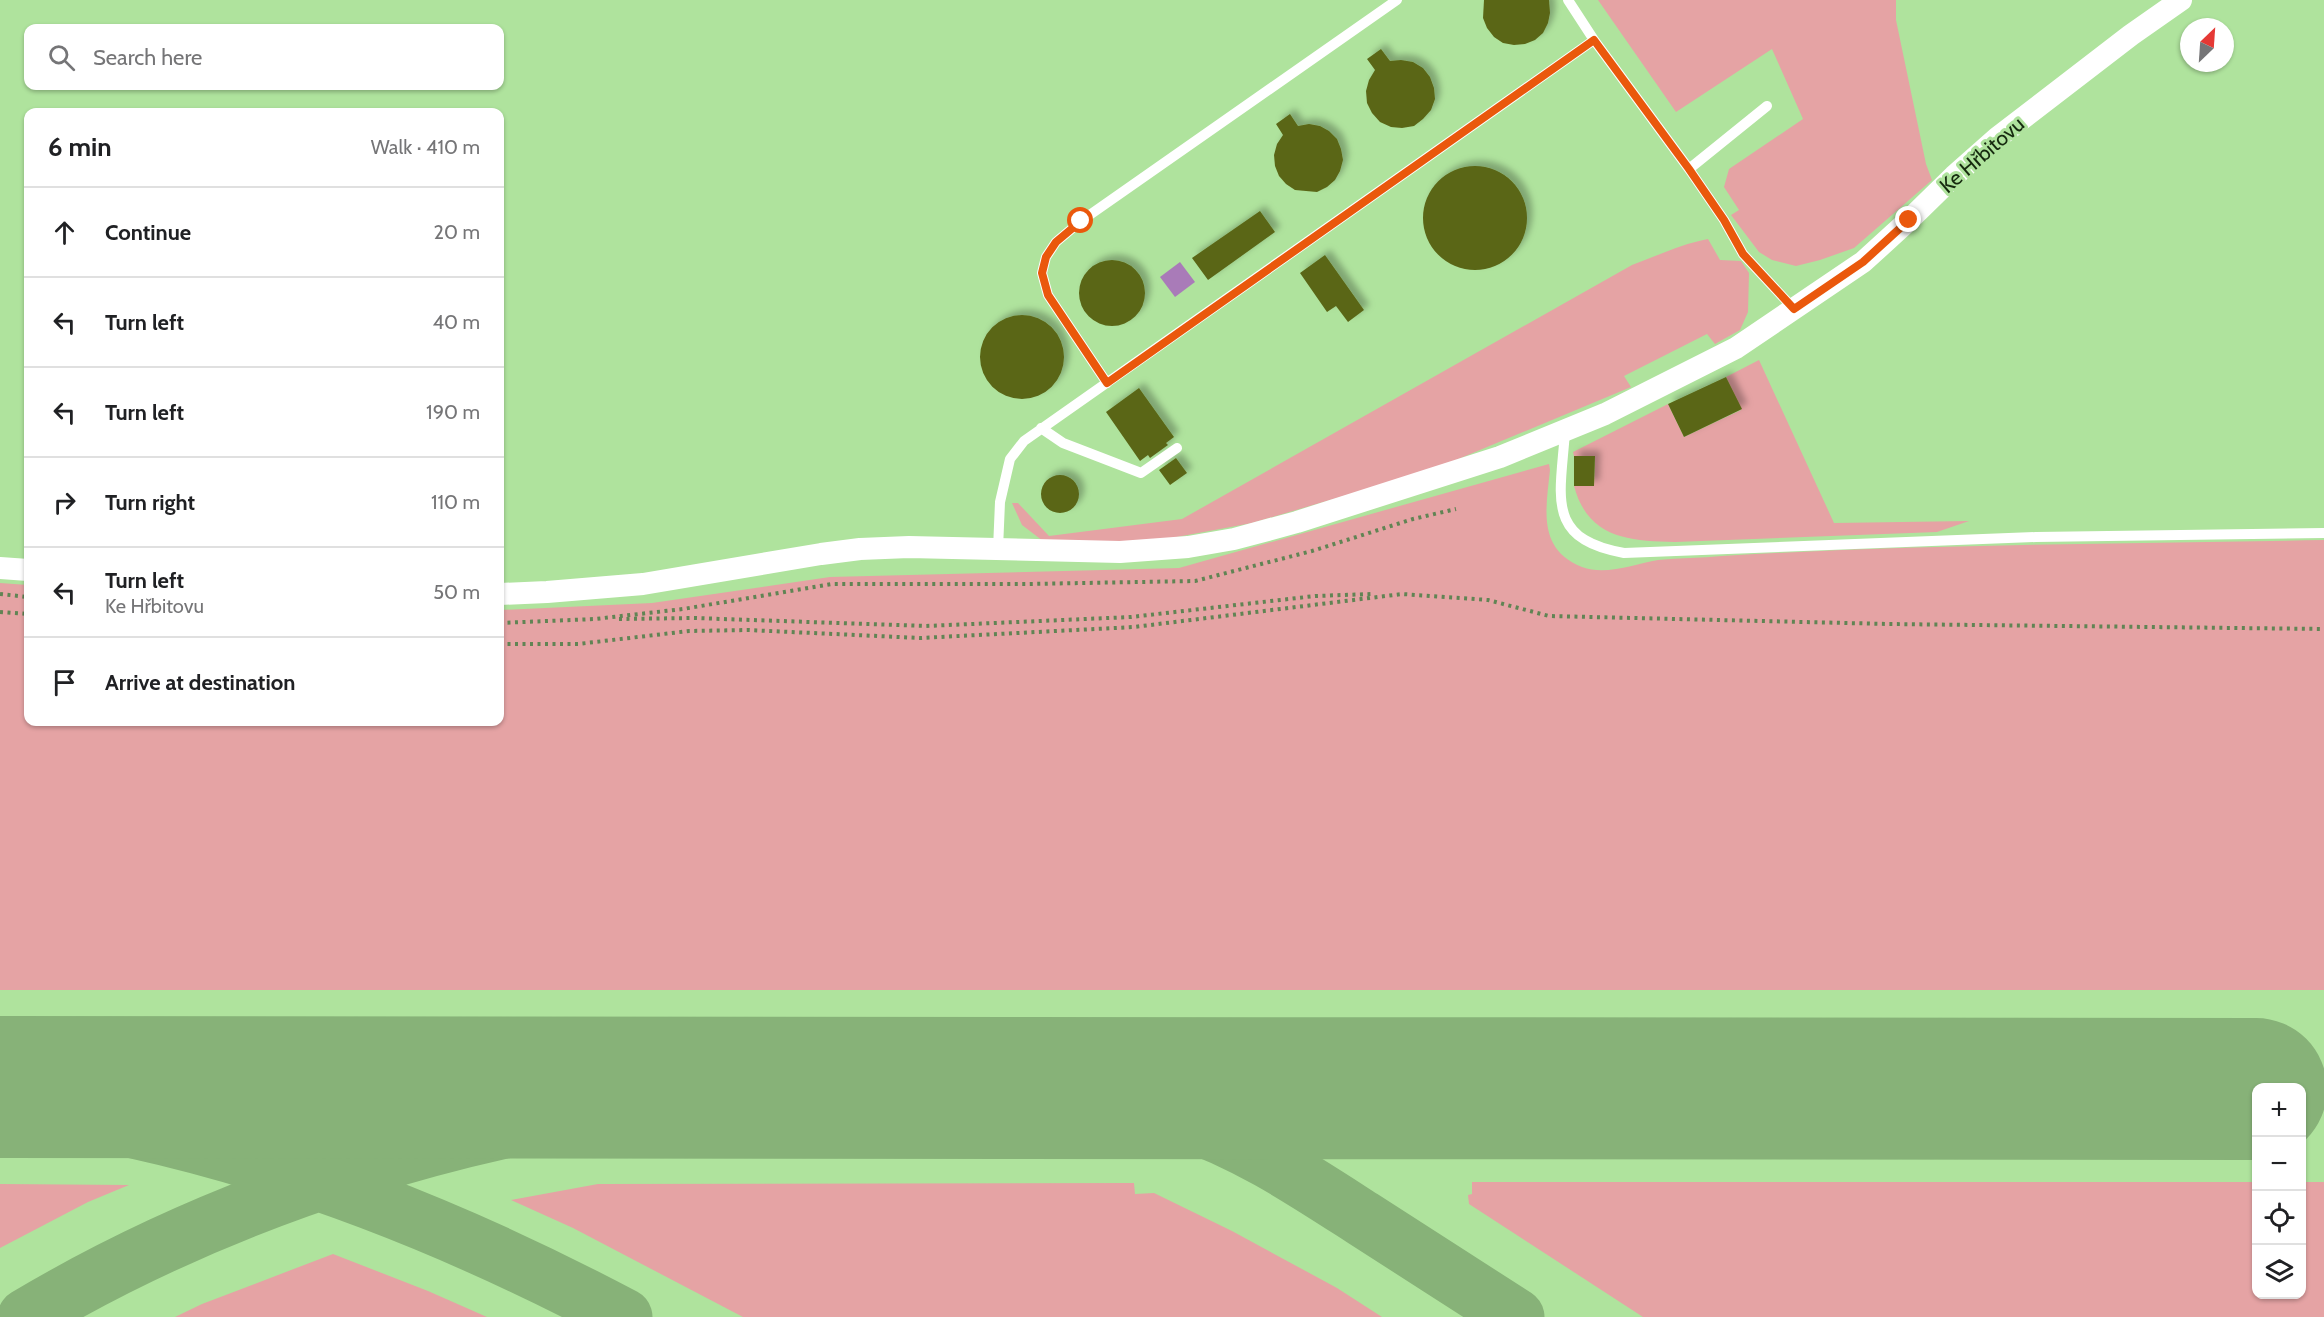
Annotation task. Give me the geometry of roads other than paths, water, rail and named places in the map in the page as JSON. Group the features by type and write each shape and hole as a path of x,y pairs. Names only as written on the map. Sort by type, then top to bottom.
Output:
{"street":[{"name":"Ke Hřbitovu","path":"504,594 643,584 860,549 909,547 1120,552 1188,547 1234,539 1297,522 1500,457 1605,414 1714,360 1757,334 1863,262 1997,138 2131,35 2181,0"},
{"path":"0,568 24,570"}],"lane":[{"path":"1107,383 1048,295 1042,273 1046,257 1056,242 1091,214 1397,0"},
{"path":"1568,0 1594,40 1689,169 1724,220 1743,254 1794,309"},
{"path":"998,549 1000,502 1010,459 1024,441 1594,40"},
{"path":"1689,169 1767,106"},
{"path":"1041,428 1063,443 1141,473 1177,448"},
{"path":"1565,430 1561,498 1563,516 1574,532 1588,543 1624,553 2036,537 2324,533"}]}
